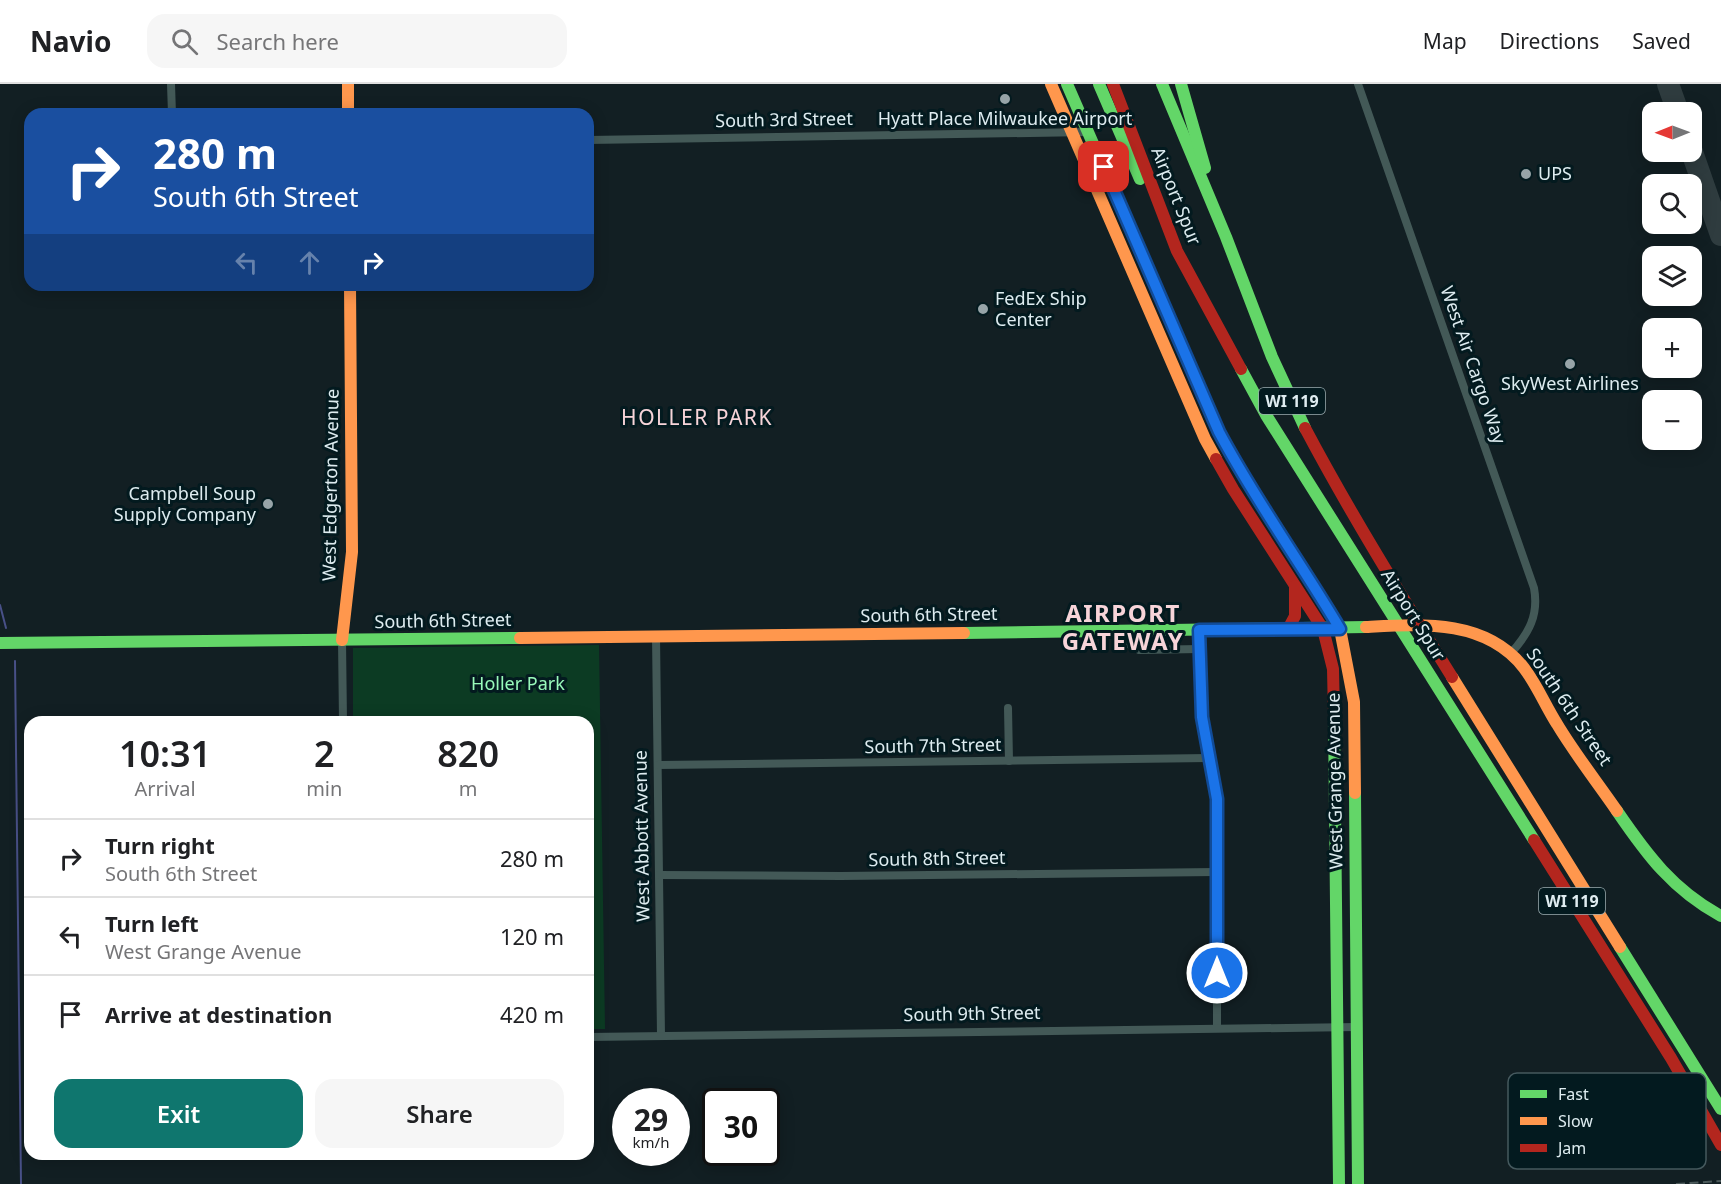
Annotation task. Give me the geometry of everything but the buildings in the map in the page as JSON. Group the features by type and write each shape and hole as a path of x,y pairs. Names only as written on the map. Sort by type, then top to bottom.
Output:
{"main road":[{"path":"348,84 348,108"},
{"name":"West Grange Avenue","path":"1051,84 1205,439 1233,489 1323,629 1333,669 1334,702 1339,1184"},
{"name":"West Grange Avenue","path":"1068,84 1206,402 1236,464 1340,629 1354,702 1358,1184"},
{"path":"1099,84 1134,168 1177,251"},
{"name":"Airport Spur","path":"1113,84 1177,251 1266,415 1679,1073"},
{"name":"Airport Spur","path":"1162,84 1226,237 1272,357 1300,419 1329,473 1401,596 1699,1073"},
{"path":"1181,84 1226,237"},
{"path":"1097,191 1111,185"},
{"name":"West Edgerton Avenue","path":"342,640 352,552 350,291"},
{"path":"1192,408 1206,402"},
{"path":"1288,629 1295,616 1294,582"},
{"name":"South 6th Street","path":"0,643 1340,629 1433,626 1461,628 1488,637 1511,653 1532,676 1561,730 1654,864 1675,887 1695,902 1721,916"},
{"path":"1334,702 1354,702"},
{"path":"1335,863 1356,863"},
{"name":"Airport Spur","path":"1706,1085 1721,1109"},
{"name":"Airport Spur","path":"1706,1119 1721,1145"}],"street":[{"path":"171,84 172,108"},
{"name":"West Air Cargo Way","path":"1358,84 1534,588 1536,601 1532,624 1521,643 1511,653"},
{"name":"South 3rd Street","path":"594,140 1088,132"},
{"path":"1199,630 1202,717 1217,799 1217,1028"},
{"path":"1129,631 1130,645 1138,650 1200,649"},
{"name":"West Abbott Avenue","path":"656,636 661,1036"},
{"name":"West Edgerton Avenue","path":"342,640 343,716"},
{"path":"1008,708 1009,761"},
{"name":"South 7th Street","path":"658,765 1209,758"},
{"name":"South 8th Street","path":"659,876 1216,872"},
{"name":"South 9th Street","path":"594,1037 1357,1027"}],"green space":[{"name":"Holler Park","path":"599,645 605,1029 594,1029 594,716 353,716 353,648"}],"waterway":[{"path":"0,605 6,628"},
{"path":"15,661 21,1184"}],"taxiway":[{"path":"1668,84 1674,102"},
{"path":"1695,162 1721,235"}],"railway":[{"path":"1676,1184 1721,1181"}],"traffic: fast":[{"path":"1067,84 1219,432 1236,464 1276,526"},
{"path":"1099,84 1140,179"},
{"path":"1162,84 1226,237 1272,357 1305,428"},
{"path":"1181,84 1205,168"},
{"path":"1241,369 1266,415 1534,840"},
{"path":"964,633 1366,627"},
{"path":"0,643 520,638"},
{"path":"1334,716 1339,1184"},
{"path":"1355,793 1358,1184"},
{"path":"1617,811 1662,870 1689,895 1721,916"},
{"path":"1620,947 1699,1073"},
{"path":"1706,1085 1721,1109"}],"traffic: slow":[{"path":"348,84 348,108"},
{"path":"1051,84 1205,439 1216,459"},
{"path":"342,640 352,552 350,291"},
{"path":"1276,526 1340,629 1354,702 1355,793"},
{"path":"1366,627 1409,625 1452,628 1491,640 1509,652 1529,675 1564,735 1617,811"},
{"path":"520,638 964,633"},
{"path":"1452,677 1620,947"}],"traffic: jam":[{"path":"1113,84 1177,251 1241,369"},
{"path":"1305,428 1358,523 1452,677"},
{"path":"1216,459 1323,629 1333,669 1334,716"},
{"path":"1288,629 1295,616 1295,586"},
{"path":"1534,840 1680,1073"},
{"path":"1706,1119 1721,1145"}],"place":[{"name":"Hyatt Place Milwaukee Airport","path":"1005,99"},
{"name":"UPS","path":"1526,174"},
{"name":"FedEx Ship Center","path":"983,309"},
{"name":"SkyWest Airlines","path":"1570,364"},
{"name":"Campbell Soup Supply Company","path":"268,504"}],"district":[{"name":"HOLLER PARK","path":"697,418"},
{"name":"AIRPORT GATEWAY","path":"1123,628"}],"route":[{"path":"1104,167 1219,432 1236,464 1340,629 1199,630 1204,738 1217,799 1217,973"}]}
